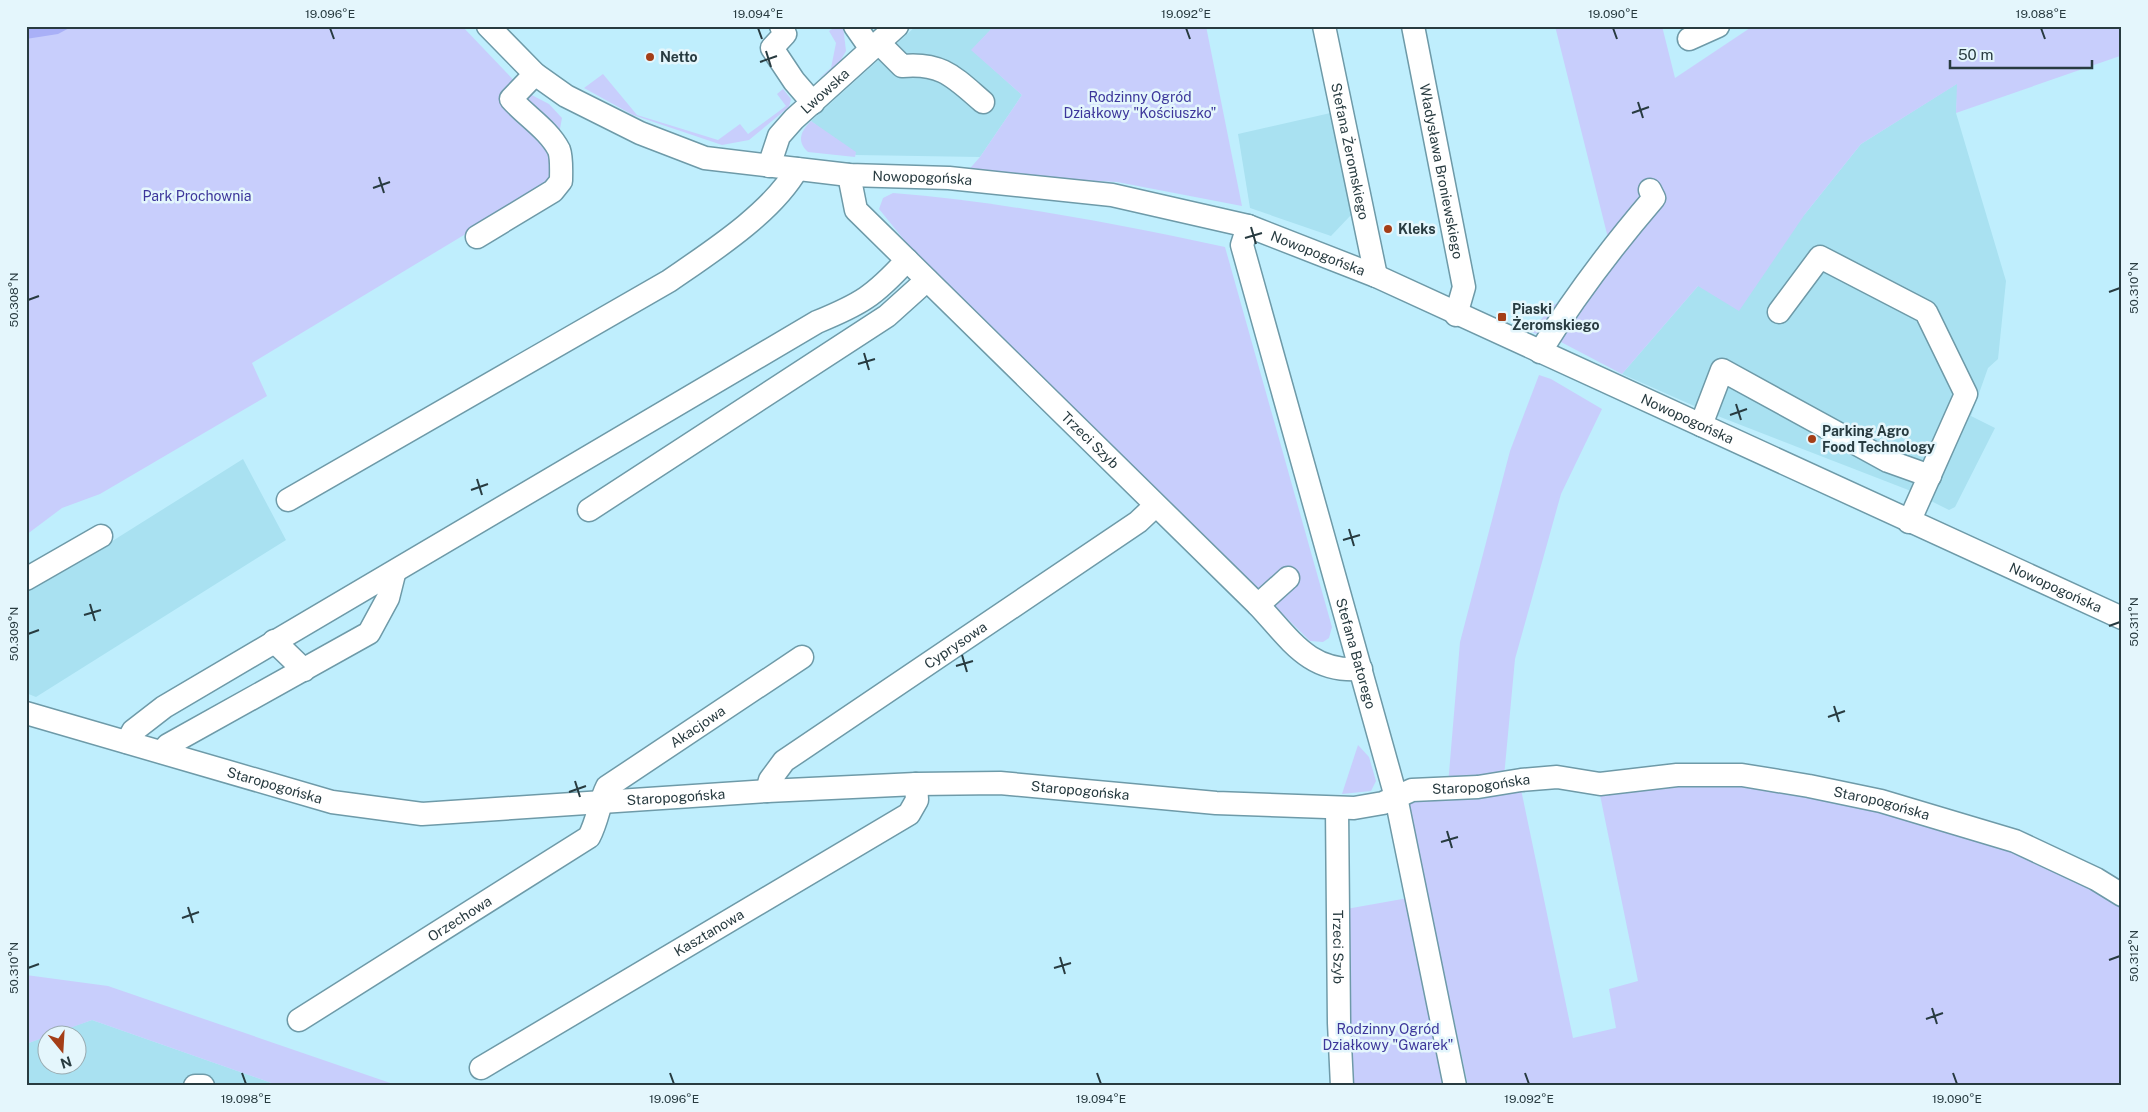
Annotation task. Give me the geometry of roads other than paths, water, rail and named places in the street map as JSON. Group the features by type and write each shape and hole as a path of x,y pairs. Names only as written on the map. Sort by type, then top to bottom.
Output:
{"street":[{"name":"Nowopogońska","path":"488,26 535,74 566,96 640,133 705,158 849,175 949,178 1112,196 1248,226 1376,276 2122,618"},
{"path":"782,26 785,34 772,48 794,81 813,103"},
{"path":"855,26 875,46 902,66 918,64 947,71 983,102"},
{"name":"Lwowska","path":"770,166 779,136 897,26"},
{"name":"Stefana Żeromskiego","path":"1324,26 1376,276"},
{"name":"Władysława Broniewskiego","path":"1413,26 1464,287 1456,314"},
{"path":"1689,38 1718,26"},
{"path":"476,237 553,191 561,181 559,151 539,125 524,114 511,99 535,74"},
{"path":"288,500 669,281 705,256 762,210 787,186 797,169"},
{"name":"Trzeci Szyb","path":"849,175 856,210 1155,506 1258,605 1310,660 1342,671 1361,669"},
{"path":"1540,352 1607,253 1654,198 1650,190"},
{"name":"Stefana Batorego","path":"1248,226 1242,245 1396,798 1455,1086"},
{"path":"1779,312 1820,258 1926,312 1966,394 1909,522"},
{"path":"127,742 132,731 164,708 274,641 394,574 817,322 856,306 880,289 907,260"},
{"path":"589,510 888,316 927,280"},
{"path":"1701,425 1722,370 1888,461 1930,476"},
{"name":"Cyprysowa","path":"768,791 770,780 784,761 1138,522 1155,506"},
{"path":"26,578 101,536"},
{"path":"162,752 168,745 369,633 388,598 394,574"},
{"path":"1258,605 1288,578"},
{"path":"274,641 304,670"},
{"name":"Akacjowa","path":"601,802 607,787 802,657"},
{"name":"Staropogońska","path":"26,713 332,802 422,814 768,791 916,784 1000,784 1216,803 1337,808 1383,803 1412,790 1478,787 1557,777 1600,784 1677,775 1742,775 1809,786 1881,801 2015,840 2096,879 2122,895"},
{"name":"Kasztanowa","path":"481,1068 909,814 917,800 916,784"},
{"name":"Orzechowa","path":"299,1020 589,836 596,824 601,802"},
{"name":"Trzeci Szyb","path":"1337,808 1339,1024 1342,1086"},
{"path":"195,1086 203,1086"}],"place":[{"name":"Netto","path":"650,57"},
{"name":"Kleks","path":"1388,229"},
{"name":"Piaski Żeromskiego","path":"1502,317"},
{"name":"Parking Agro Food Technology","path":"1812,439"}],"park label":[{"name":"Rodzinny Ogród Działkowy \"Kościuszko\"","path":"1140,105"},
{"name":"Park Prochownia","path":"197,196"},
{"name":"Rodzinny Ogród Działkowy \"Gwarek\"","path":"1388,1038"}]}
